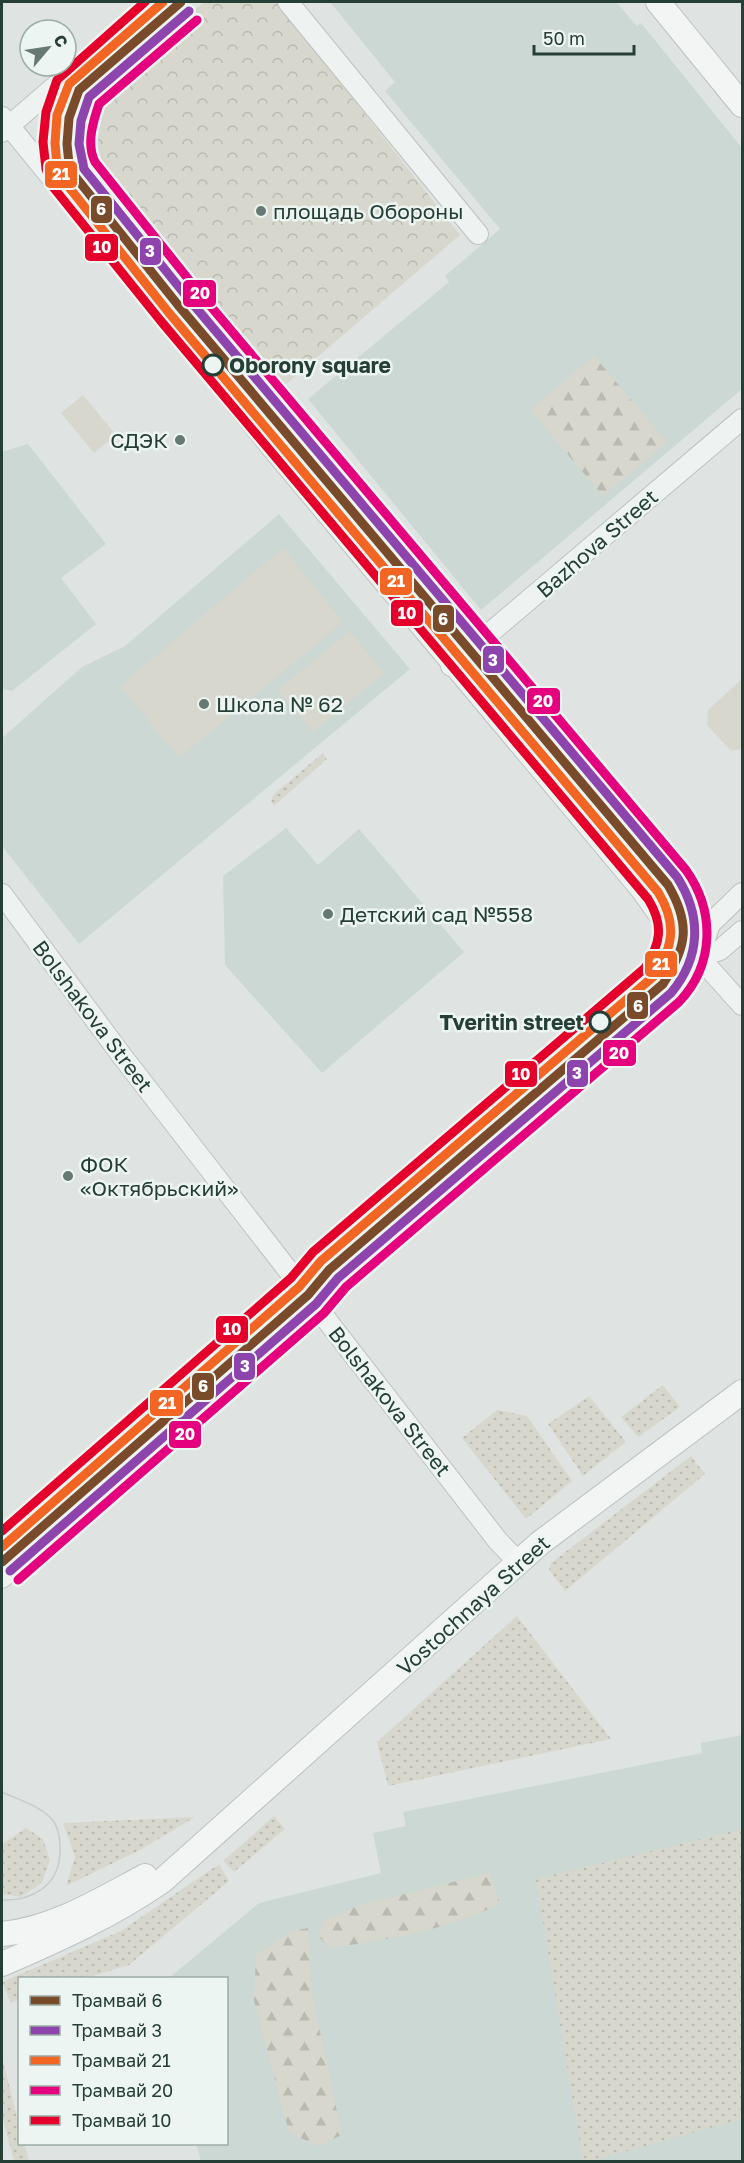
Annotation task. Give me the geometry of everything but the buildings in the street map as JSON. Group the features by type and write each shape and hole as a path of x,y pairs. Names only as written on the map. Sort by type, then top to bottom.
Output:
{"main road":[{"path":"658,2 742,105"},
{"name":"Vostochnaya Street","path":"2,1964 85,1928 122,1908 162,1881 540,1543 742,1392"},
{"name":"Vostochnaya Street","path":"3,1934 71,1914 157,1869 215,1832"}],"street":[{"path":"153,2 4,125 451,666 640,890 672,933 699,957 742,1005"},
{"path":"288,2 478,234"},
{"name":"Bazhova Street","path":"451,666 742,419"},
{"path":"2,1578 686,980 699,957 707,930 742,893"},
{"name":"Bolshakova Street","path":"2,894 122,1056 498,1541 519,1563"},
{"path":"699,957 720,950 742,931"}],"shaded area":[{"path":"330,2 616,2 637,26 641,23 742,148 742,389 481,610 308,399 449,282 445,276 500,229 385,91 395,82"},
{"path":"28,444 106,544 61,578 96,624 12,691 2,689 2,452"},
{"name":"Школа № 62","path":"279,514 410,669 79,944 2,846 2,738 82,667 125,646"},
{"name":"Детский сад №558","path":"286,828 318,865 359,829 464,952 322,1073 225,965 223,876"},
{"path":"742,1735 742,2161 201,2161 196,2145 228,2145 228,1977 170,1977 259,1903 381,1873 373,1833 406,1826 403,1812 702,1753 701,1743"}],"green space":[{"path":"204,2 277,2 460,235 279,390 73,143 81,103"},
{"path":"594,356 667,442 603,496 530,410"},
{"path":"83,395 116,435 94,453 61,413"},
{"path":"283,548 343,622 179,758 120,686"},
{"path":"350,631 384,673 313,732 278,690"},
{"path":"742,679 742,749 731,751 707,725 708,710"},
{"path":"323,753 327,759 274,806 271,801 274,794"},
{"path":"663,1385 680,1407 638,1437 621,1417"},
{"path":"589,1396 626,1442 583,1476 548,1424"},
{"path":"497,1410 527,1416 572,1481 526,1519 462,1438"},
{"path":"691,1456 705,1474 565,1591 549,1570 551,1563"},
{"path":"517,1616 611,1739 388,1786 377,1742"},
{"path":"274,1816 285,1829 234,1872 223,1861"},
{"path":"195,1817 142,1849 66,1886 75,1857 63,1823"},
{"path":"26,1828 43,1839 50,1860 42,1883 21,1897 2,1894 2,1844"},
{"path":"742,1829 742,2119 591,2161 583,2161 536,1879"},
{"path":"219,1864 229,1881 129,1965 89,1977 18,1977 18,2000 11,2003 2,1982 121,1931"},
{"path":"489,1873 500,1903 462,1920 372,1942 330,1948 318,1936 324,1921 360,1905"},
{"path":"308,1928 311,1990 342,2135 317,2146 289,2132 254,2001 256,1955 292,1931"},
{"path":"2,2057 18,2121 18,2145 24,2145 29,2161 14,2161 2,2116"}],"tram line":[{"name":"10","path":"2,1531 291,1278 313,1252 645,968 654,950 658,934 657,917 648,899 160,320 53,187 46,169 43,142 46,112 57,80 145,2"},
{"name":"21","path":"2,1547 299,1287 321,1261 654,976 666,955 671,934 668,914 658,892 169,313 64,181 57,166 55,143 57,115 69,84 163,2"},
{"name":"6","path":"2,1562 308,1295 329,1270 663,984 677,958 683,935 680,912 668,885 178,305 74,175 69,164 67,144 69,118 79,90 181,2"},
{"name":"3","path":"10,1571 316,1304 338,1278 671,993 688,965 695,936 691,907 677,877 187,297 84,169 79,144 81,121 89,97 189,11"},
{"name":"20","path":"18,1580 324,1313 346,1287 679,1002 691,987 699,971 705,954 707,937 702,903 696,886 686,870 197,290 95,162 91,140 99,104 197,20"},
{"path":"2,1792 49,1816 54,1822 60,1842 58,1865 49,1883 23,1898 2,1900"}],"place":[{"name":"площадь Обороны","path":"261,211"},
{"name":"Oborony square","path":"213,365"},
{"name":"СДЭК","path":"180,440"},
{"name":"Школа № 62","path":"204,704"},
{"name":"Детский сад №558","path":"328,914"},
{"name":"Tveritin street","path":"600,1022"},
{"name":"ФОК «Октябрьский»","path":"68,1176"}]}
